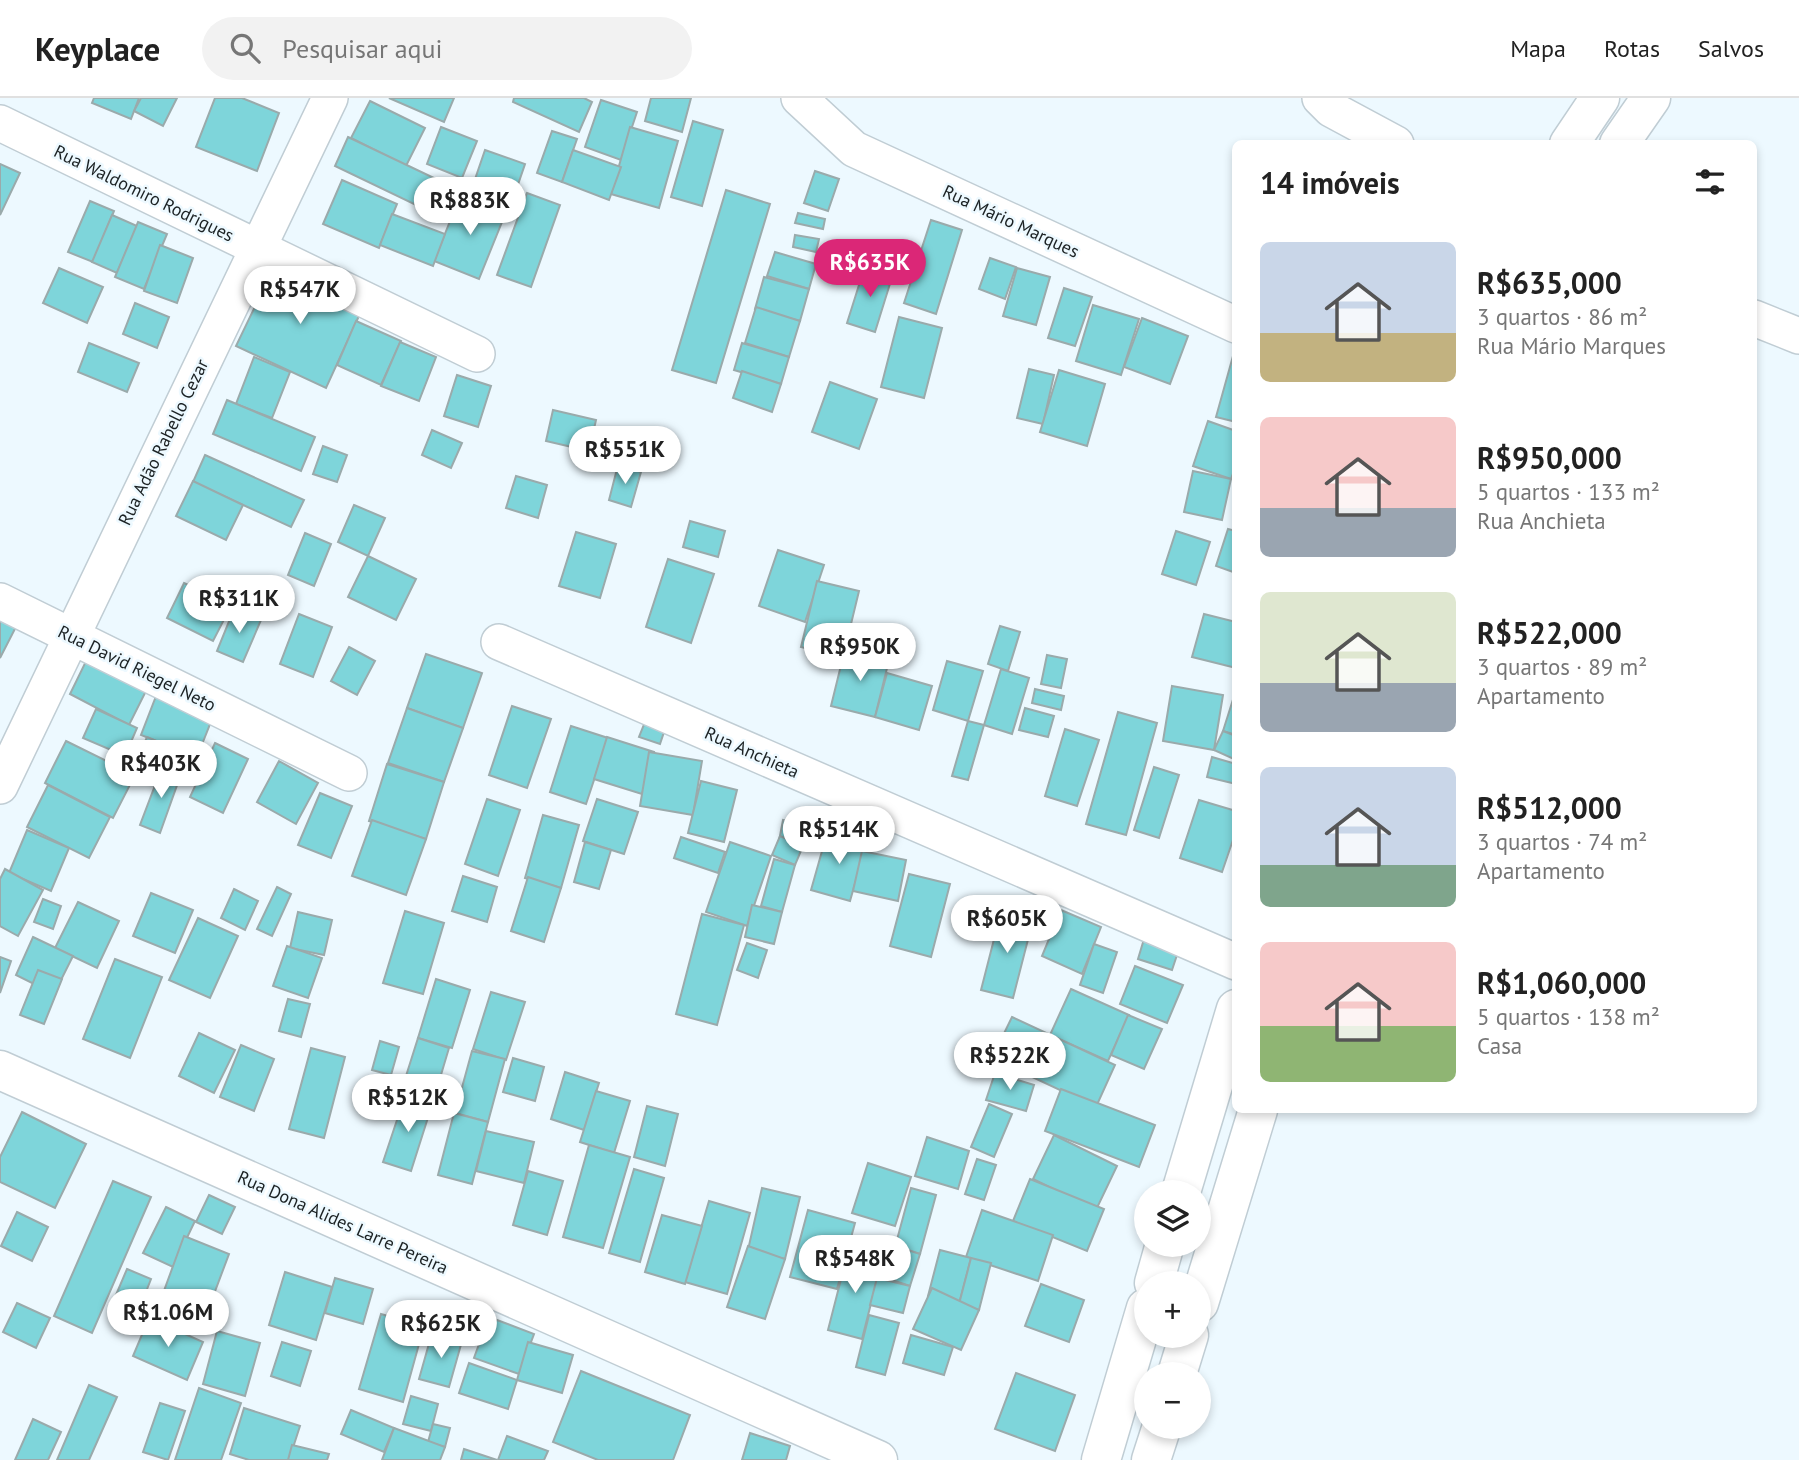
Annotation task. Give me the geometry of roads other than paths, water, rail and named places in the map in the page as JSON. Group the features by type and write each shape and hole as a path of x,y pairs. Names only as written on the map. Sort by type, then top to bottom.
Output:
{"street":[{"name":"Rua Adão Rabello Cezar","path":"0,786 330,98"},
{"name":"Rua Mário Marques","path":"799,98 854,149 1232,323"},
{"path":"1320,98 1331,109 1389,140"},
{"path":"1572,140 1600,98"},
{"path":"1622,140 1651,98"},
{"name":"Rua Waldomiro Rodrigues","path":"0,123 477,354"},
{"path":"1757,319 1799,336"},
{"name":"Rua David Riegel Neto","path":"0,601 349,773"},
{"name":"Rua Anchieta","path":"499,642 1232,960"},
{"path":"1185,1180 1232,1022"},
{"name":"Rua Dona Alides Larre Pereira","path":"0,1070 878,1460"},
{"path":"1209,1271 1257,1113"},
{"path":"1101,1460 1134,1348"},
{"path":"1151,1460 1157,1439"}]}
